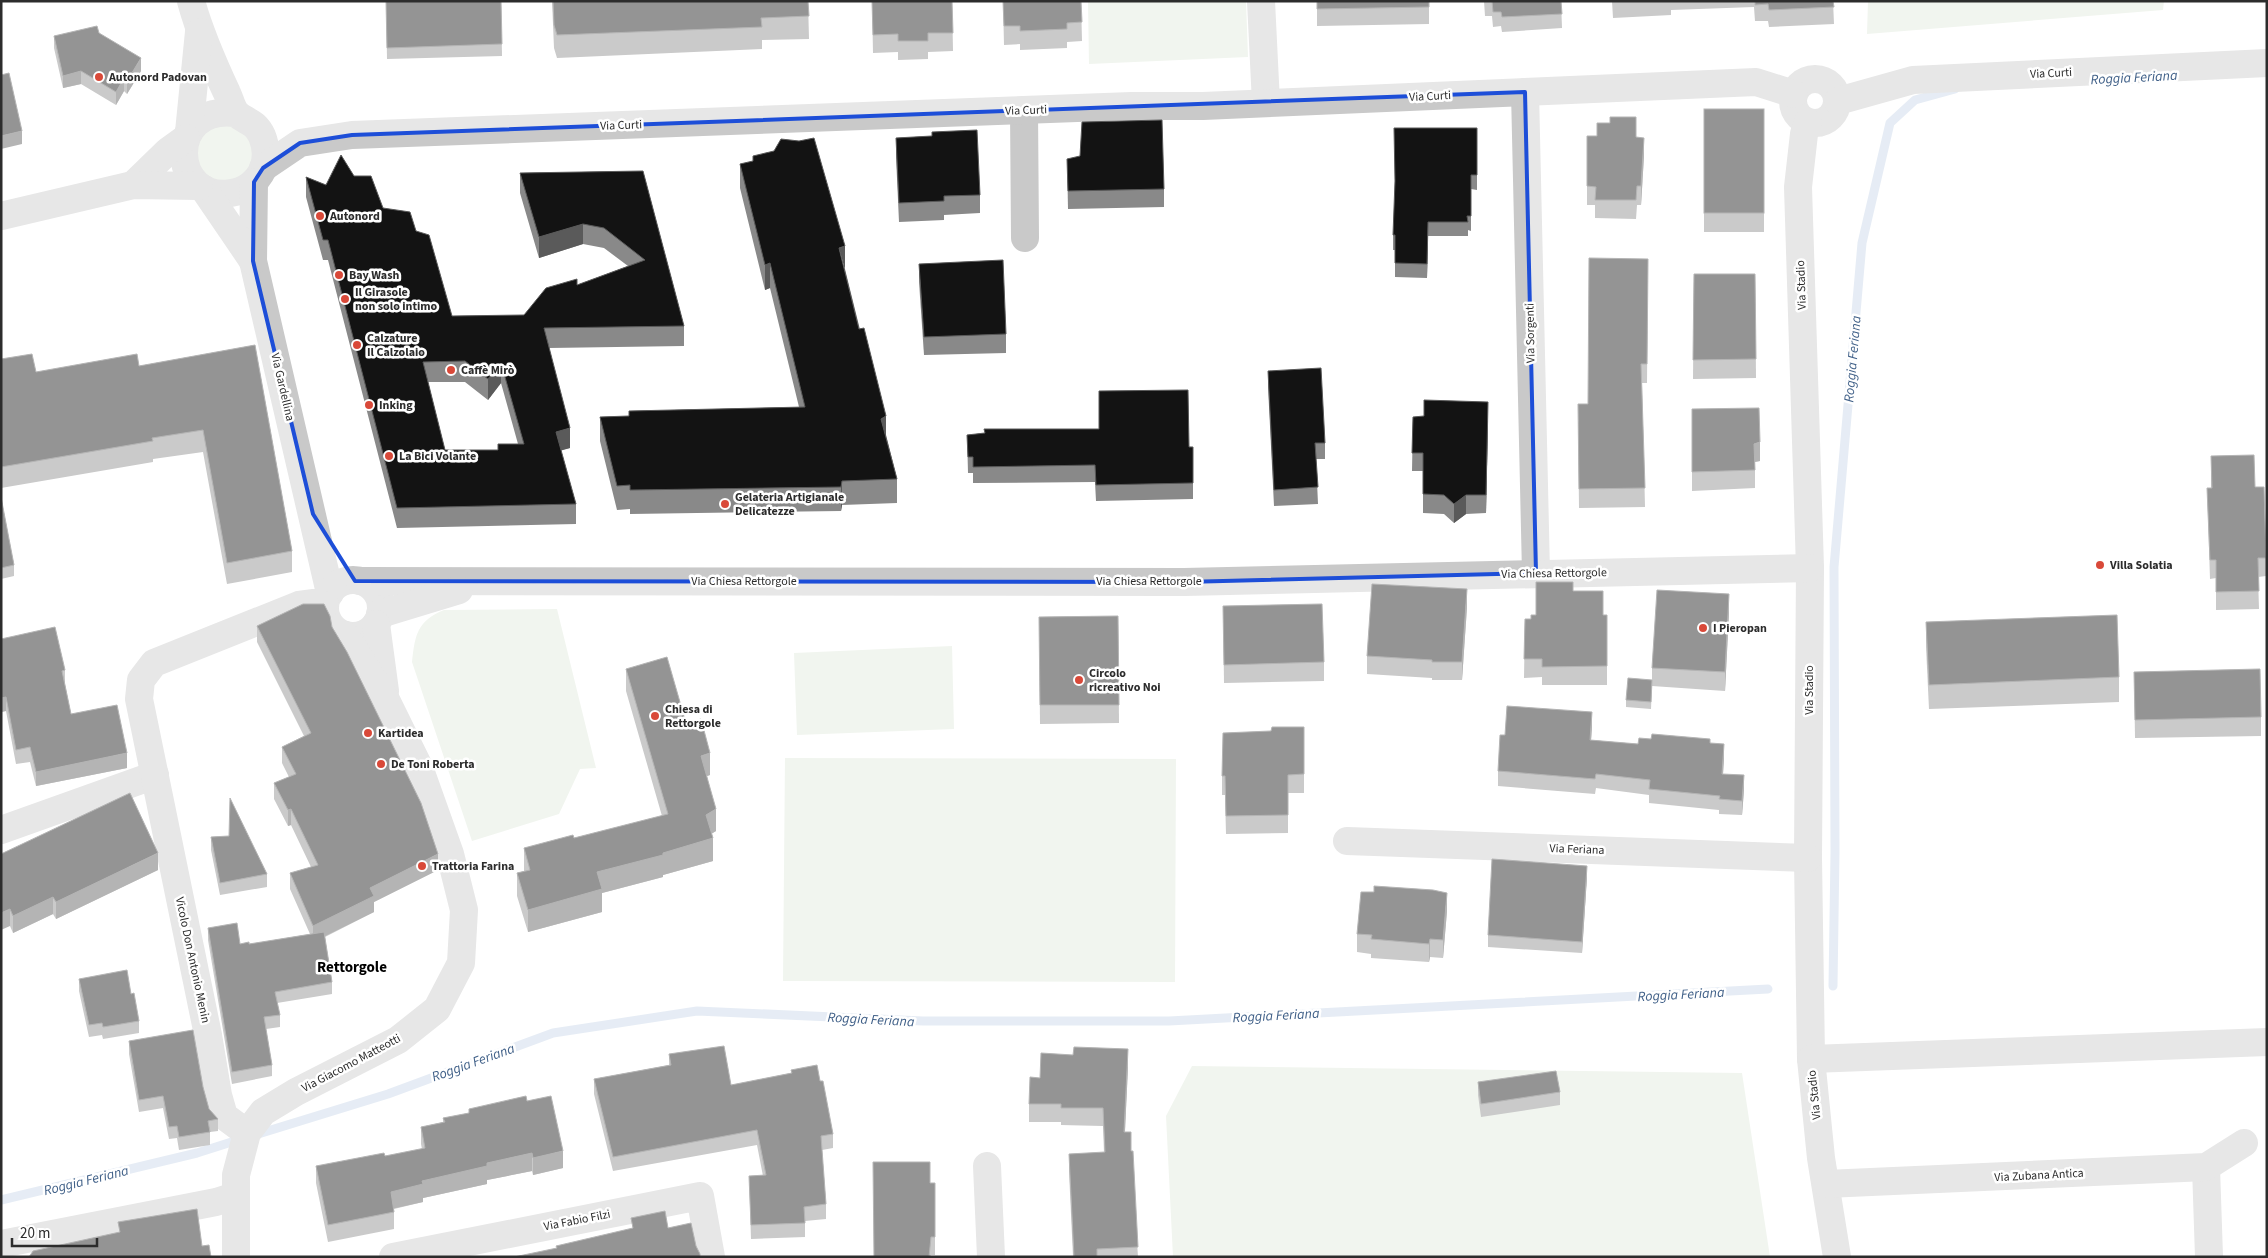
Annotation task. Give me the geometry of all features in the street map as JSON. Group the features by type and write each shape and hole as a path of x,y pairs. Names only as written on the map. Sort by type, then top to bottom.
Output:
{"street":[{"name":"Via Gardellina","path":"191,1 199,31 236,113 247,118 262,135 265,146 258,175 253,261 313,514 328,599 325,613 332,627 345,635"},
{"path":"1261,1 1266,103"},
{"name":"Via Gardellina","path":"199,31 188,135 183,151 184,164 190,176 202,187 253,261"},
{"name":"Via Curti","path":"1838,101 1913,80 2267,63"},
{"path":"1808,79 1822,79 1834,87 1838,101 1837,108 1828,119 1815,123 1808,122 1802,119 1794,108 1794,94 1797,87 1808,79"},
{"name":"Via Curti","path":"258,175 300,143 352,135 1266,103 1756,82 1794,94"},
{"name":"Via Sorgenti","path":"1525,92 1536,573"},
{"path":"1024,110 1025,238"},
{"path":"133,185 168,151 188,135 198,121 210,114 236,113"},
{"name":"Via Stadio","path":"1808,122 1804,134 1798,187 1810,568 1808,858 1811,1059 1821,1158 1837,1257"},
{"path":"1,216 133,185 202,187 224,194 245,189 258,175"},
{"name":"Via Gardellina","path":"313,514 357,581 374,590 378,597 378,619"},
{"name":"Via Chiesa Rettorgole","path":"357,581 1184,582 1810,568"},
{"name":"Via Chiesa Rettorgole","path":"378,619 489,580"},
{"path":"328,599 337,586 346,582 357,581"},
{"name":"Vicolo Don Antonio Menin","path":"247,1133 224,1116 218,1095 208,1035 139,699 141,680 154,663 299,605 328,599"},
{"path":"345,635 362,635 378,619"},
{"name":"Via Giacomo Matteotti","path":"378,619 386,700"},
{"name":"Via Giacomo Matteotti","path":"236,1257 235,1185 247,1133 263,1112 296,1092 398,1040 437,1009 461,963 464,910 450,854 419,767 386,700 345,635"},
{"path":"1,830 155,775"},
{"name":"Via Feriana","path":"1347,841 1808,858"},
{"path":"1811,1059 2267,1042"},
{"name":"Via Zubana Antica","path":"1826,1184 2206,1167 2244,1143"},
{"path":"987,1166 991,1257"},
{"path":"2206,1167 2209,1257"},
{"path":"1,1244 216,1202 235,1185"},
{"name":"Via Fabio Filzi","path":"393,1257 700,1196 711,1257"}],"highlighted area":[{"path":"1525,92 1536,573 1184,582 355,581 313,514 253,261 254,182 263,168 300,143 352,135"}],"shaded area":[{"path":"1088,1 1246,1 1248,57 1089,64"},
{"path":"1868,1 2164,1 2163,10 1867,34"},
{"path":"223,120 254,139 252,171 225,186 197,171 194,141"},
{"path":"557,609 596,768 580,769 559,814 472,841 412,662 416,637 428,619 444,610"},
{"path":"952,646 954,729 797,735 794,653"},
{"path":"785,758 1176,759 1175,982 783,981"},
{"path":"1192,1066 1742,1073 1770,1257 1173,1257 1166,1116"}],"building":[{"path":"386,1 501,1 502,44 387,48"},
{"path":"553,1 808,1 809,16 761,18 762,27 557,35 554,25"},
{"path":"872,1 952,1 953,33 928,33 928,41 898,41 898,34 873,35"},
{"path":"1003,1 1081,1 1082,22 1067,23 1067,29 1020,31 1020,26 1004,26"},
{"path":"1317,1 1429,1 1429,7 1317,9"},
{"path":"1492,1 1561,1 1562,14 1502,17 1501,12 1493,12"},
{"path":"1755,1 1833,1 1834,7 1769,10 1768,4 1755,5"},
{"name":"Autonord Padovan","path":"97,26 99,33 141,58 127,81 124,78 116,92 81,71 63,76 54,36"},
{"path":"9,73 22,131 1,136 1,75"},
{"path":"1704,109 1764,109 1764,213 1704,213"},
{"path":"1610,117 1636,117 1636,137 1644,138 1641,186 1637,186 1636,200 1595,200 1596,187 1587,186 1587,136 1597,136 1597,123 1610,123"},
{"path":"1162,120 1164,189 1068,191 1067,159 1080,156 1082,122"},
{"path":"1394,128 1477,128 1477,175 1471,175 1471,216 1467,216 1468,222 1428,222 1427,264 1395,263 1395,235 1393,235"},
{"path":"977,130 980,195 944,196 944,201 899,203 896,138 932,136 932,132"},
{"path":"814,138 845,246 839,248 859,329 864,328 886,416 881,419 897,479 842,481 841,487 630,490 630,485 617,486 600,417 629,416 629,411 805,407 770,263 765,265 740,164 753,161 753,156 774,151 781,139 799,141"},
{"path":"341,155 354,176 371,176 383,208 410,212 416,231 429,235 452,316 524,315 546,288 577,279 577,285 645,260 604,228 583,224 539,237 520,173 643,171 684,326 544,328 570,428 556,432 576,504 397,508 328,240 323,240 306,177 326,185","holes":["465,361 488,379 501,363 524,444 498,444 498,450 445,450 423,362"]},
{"path":"1589,258 1648,259 1647,364 1641,364 1645,488 1579,489 1578,404 1588,404"},
{"path":"1003,260 1006,334 924,337 919,264"},
{"path":"1694,274 1755,274 1756,359 1693,360"},
{"path":"255,345 292,551 227,563 203,430 152,438 153,441 1,467 1,359 32,354 36,372 137,354 139,366"},
{"path":"1321,368 1325,443 1315,443 1318,487 1274,490 1268,371"},
{"path":"1188,390 1189,447 1193,447 1193,483 1096,485 1095,465 973,467 973,457 968,457 967,435 985,433 984,429 1099,429 1099,391"},
{"path":"1424,400 1488,402 1486,495 1466,495 1454,504 1444,495 1423,494 1423,453 1412,453 1413,417 1424,416"},
{"path":"1759,408 1760,442 1754,444 1755,470 1692,472 1692,409"},
{"path":"2254,455 2255,487 2264,487 2266,558 2258,558 2259,591 2216,592 2216,560 2210,560 2207,488 2212,488 2211,456"},
{"path":"1,497 14,565 1,568"},
{"path":"1536,582 1573,582 1573,591 1603,591 1603,615 1607,615 1607,666 1542,667 1542,659 1524,659 1525,619 1531,619 1531,615 1536,615"},
{"path":"1372,584 1467,589 1462,662 1432,662 1432,660 1367,656"},
{"path":"1657,590 1729,594 1725,672 1652,668"},
{"path":"303,604 324,604 330,616 332,627 347,652 421,803 438,854 370,888 374,896 313,926 290,873 318,865 291,809 288,810 274,783 296,774 282,747 311,733 257,626"},
{"path":"1322,604 1324,662 1224,665 1223,606"},
{"path":"2117,615 2119,677 1929,685 1926,622"},
{"name":"Circolo ricreativo Noi","path":"1118,616 1119,705 1040,705 1039,617"},
{"path":"55,627 65,670 62,671 71,714 117,705 127,753 36,772 30,747 16,750 6,697 1,698 1,639"},
{"path":"667,657 686,723 701,719 710,753 701,756 716,809 706,815 713,838 663,853 663,855 597,872 602,889 528,910 517,873 530,870 524,848 573,835 574,838 668,814 626,669"},
{"path":"2260,669 2261,717 2135,720 2134,672"},
{"path":"1628,678 1652,680 1651,702 1626,700"},
{"path":"1507,706 1592,712 1590,740 1638,744 1639,738 1651,739 1652,734 1710,739 1710,743 1724,744 1722,774 1744,775 1742,801 1719,799 1720,796 1649,789 1650,780 1596,774 1595,779 1498,771 1500,735 1505,735"},
{"path":"1272,727 1304,727 1304,774 1288,775 1288,815 1226,816 1225,776 1222,776 1223,733 1271,731"},
{"path":"130,793 158,853 56,902 53,897 13,916 10,909 1,913 1,854"},
{"path":"230,798 267,874 220,883 211,837 229,836"},
{"path":"1492,859 1587,866 1582,942 1488,935"},
{"path":"1374,886 1433,890 1447,893 1443,940 1430,939 1429,944 1371,939 1372,935 1357,934 1361,892 1374,892"},
{"path":"237,923 240,944 324,932 332,982 275,992 280,1015 264,1017 272,1065 232,1072 208,928"},
{"path":"127,970 131,994 134,993 139,1021 103,1027 102,1023 89,1025 79,979"},
{"path":"193,1030 203,1087 209,1109 218,1119 208,1121 210,1132 179,1137 177,1126 169,1127 163,1096 139,1100 129,1041"},
{"path":"724,1046 731,1085 792,1073 791,1070 817,1065 820,1081 823,1081 833,1134 821,1136 826,1204 804,1207 805,1223 751,1225 749,1176 766,1175 757,1130 613,1157 594,1079 671,1065 669,1054"},
{"path":"1074,1047 1128,1049 1124,1132 1131,1132 1138,1247 1097,1249 1097,1257 1074,1257 1069,1154 1105,1152 1103,1108 1061,1108 1061,1104 1029,1104 1030,1077 1040,1078 1041,1053 1073,1055"},
{"path":"1556,1071 1560,1092 1481,1104 1478,1082"},
{"path":"526,1096 527,1101 551,1096 563,1151 533,1158 532,1153 422,1181 423,1184 391,1192 394,1212 328,1225 316,1166 384,1153 385,1156 425,1148 421,1127 445,1122 443,1118 469,1113 469,1109"},
{"path":"873,1162 930,1162 930,1183 935,1183 935,1237 931,1237 929,1257 874,1257"},
{"path":"197,1209 202,1246 209,1245 211,1257 29,1257 33,1251 120,1232 118,1222"},
{"path":"665,1211 668,1228 691,1223 700,1257 514,1257 633,1228 631,1218"}],"waterway":[{"name":"Roggia Feriana","path":"1833,986 1835,852 1834,567 1862,243 1890,123 1915,100 1955,89"},
{"name":"Roggia Feriana","path":"255,1135 388,1094 553,1033 697,1011 923,1021 1169,1021 1768,989"},
{"name":"Roggia Feriana","path":"1,1200 197,1153 241,1139"}],"place":[{"name":"Autonord Padovan","path":"99,77"},
{"name":"Autonord","path":"320,216"},
{"name":"Bay Wash","path":"339,275"},
{"name":"Il Girasole non solo intimo","path":"345,299"},
{"name":"Calzature Il Calzolaio","path":"357,345"},
{"name":"Caffè Mirò","path":"451,370"},
{"name":"Inking","path":"369,405"},
{"name":"La Bici Volante","path":"389,456"},
{"name":"Gelateria Artigianale Delicatezze","path":"725,504"},
{"name":"Villa Solatia","path":"2100,565"},
{"name":"I Pieropan","path":"1703,628"},
{"name":"Circolo ricreativo Noi","path":"1079,680"},
{"name":"Chiesa di Rettorgole","path":"655,716"},
{"name":"Kartidea","path":"368,733"},
{"name":"De Toni Roberta","path":"381,764"},
{"name":"Trattoria Farina","path":"422,866"}],"district":[{"name":"Rettorgole","path":"352,967"}]}
